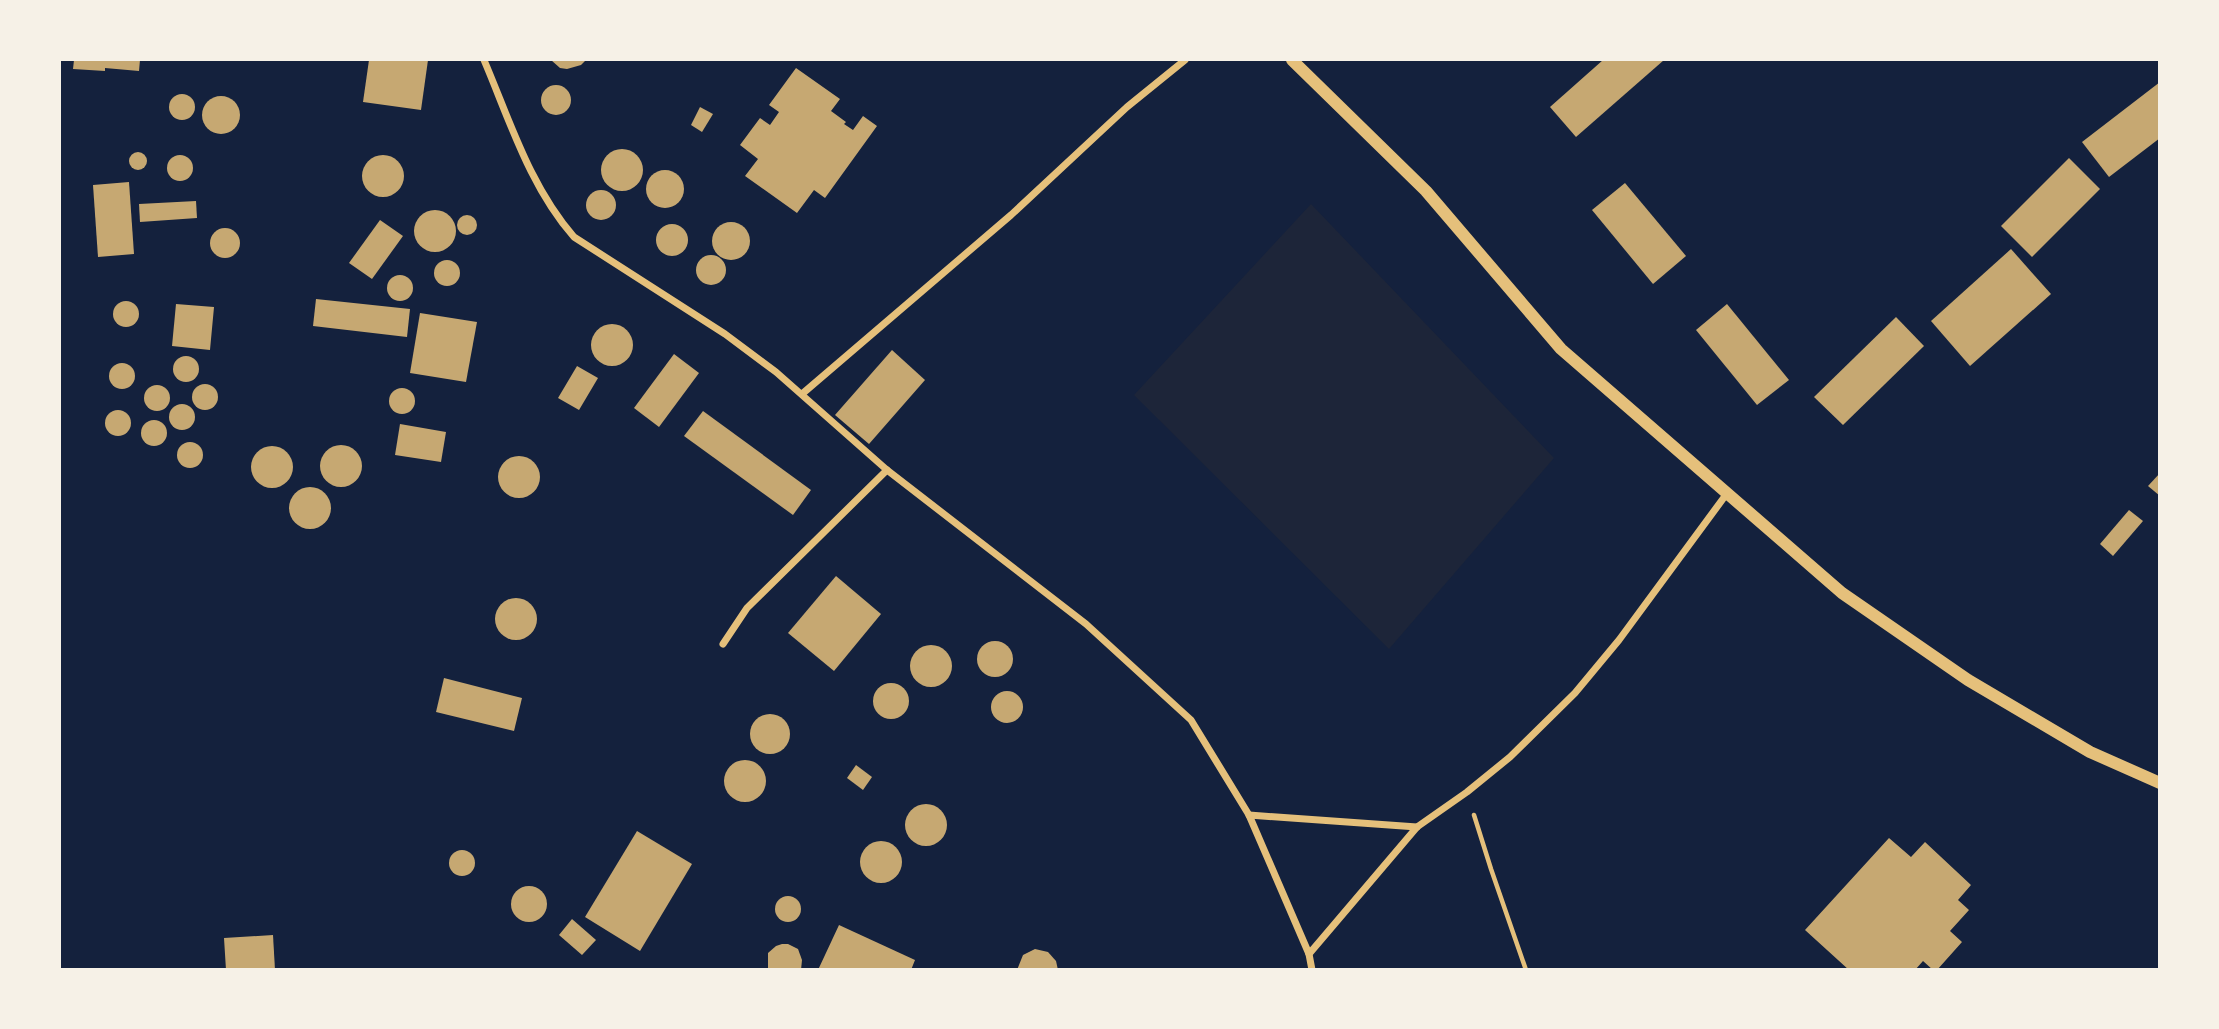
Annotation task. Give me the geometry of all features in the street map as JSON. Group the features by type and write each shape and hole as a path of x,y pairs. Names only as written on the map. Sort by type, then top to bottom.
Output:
{"street":[{"path":"484,60 537,187 575,237 725,334 802,394 887,470 1086,624 1191,720 1249,815 1309,954 1312,970"},
{"path":"802,394 1011,215 1127,107 1185,60"},
{"path":"1292,60 1426,191 1561,349 1842,593 1968,680 2090,752 2160,783"},
{"path":"723,644 747,608 887,470"},
{"path":"1309,954 1417,827 1467,792 1510,757 1575,693 1619,640 1728,492"},
{"path":"1249,815 1417,827"}],"path":[{"path":"1467,792 1490,869 1526,970"}],"shaded area":[{"path":"1311,204 1554,458 1389,649 1134,395"}],"building":[{"path":"74,60 140,60 139,71 105,68 105,71 73,69"},
{"path":"369,60 428,60 421,110 363,102"},
{"path":"551,60 586,60 581,65 567,69 560,68"},
{"path":"1603,60 1664,60 1576,137 1550,107"},
{"path":"796,68 840,99 831,111 846,122 844,124 853,130 863,116 877,126 825,198 814,190 797,213 745,176 758,159 740,145 760,118 770,125 779,112 769,105"},
{"path":"2160,82 2160,138 2109,177 2082,142"},
{"path":"556,85 567,89 571,100 567,111 556,115 545,111 541,100 545,89"},
{"path":"182,94 191,98 195,107 191,116 182,120 173,116 169,107 173,98"},
{"path":"221,96 234,102 240,115 234,128 221,134 208,128 202,115 208,102"},
{"path":"700,107 713,114 702,132 691,125"},
{"path":"622,149 637,155 643,170 637,185 622,191 607,185 601,170 607,155"},
{"path":"138,152 144,155 147,161 144,167 138,170 132,167 129,161 132,155"},
{"path":"180,155 190,158 193,168 190,178 180,181 170,178 167,168 170,158"},
{"path":"383,155 398,161 404,176 398,191 383,197 368,191 362,176 368,161"},
{"path":"2069,158 2100,189 2032,257 2001,226"},
{"path":"665,170 678,176 684,189 678,202 665,208 652,202 646,189 652,176"},
{"path":"129,182 134,254 98,257 93,185"},
{"path":"1625,183 1686,256 1653,284 1592,210"},
{"path":"601,190 612,194 616,205 612,216 601,220 590,216 586,205 590,194"},
{"path":"196,201 197,218 140,222 139,204"},
{"path":"435,210 450,216 456,231 450,246 435,252 420,246 414,231 420,216"},
{"path":"467,215 474,218 477,225 474,232 467,235 460,232 457,225 460,218"},
{"path":"380,220 403,236 372,279 349,263"},
{"path":"731,222 744,228 750,241 744,254 731,260 718,254 712,241 718,228"},
{"path":"672,224 684,228 688,240 684,252 672,256 660,252 656,240 660,228"},
{"path":"225,228 236,232 240,243 236,254 225,258 214,254 210,243 214,232"},
{"path":"2011,249 2051,294 1970,366 1931,321"},
{"path":"711,255 717,256 725,264 725,276 717,284 711,285 705,284 697,276 696,270 697,264 705,256"},
{"path":"447,260 456,264 460,273 456,282 447,286 438,282 434,273 438,264"},
{"path":"400,275 409,279 413,288 409,297 400,301 391,297 387,288 391,279"},
{"path":"316,299 410,309 407,337 313,326"},
{"path":"126,301 135,305 139,314 135,323 126,327 117,323 113,314 117,305"},
{"path":"176,304 214,307 210,350 172,346"},
{"path":"1727,304 1789,380 1757,405 1696,330"},
{"path":"420,313 477,322 466,382 410,373"},
{"path":"1896,317 1924,346 1843,425 1814,397"},
{"path":"612,324 627,330 633,345 627,360 612,366 597,360 591,345 597,330"},
{"path":"892,350 925,380 869,444 835,415"},
{"path":"674,354 699,373 659,427 634,408"},
{"path":"186,356 195,360 199,369 195,378 186,382 177,378 173,369 177,360"},
{"path":"122,363 131,367 135,376 131,385 122,389 113,385 109,376 113,367"},
{"path":"577,366 598,378 579,410 558,398"},
{"path":"205,384 214,388 218,397 214,406 205,410 196,406 192,397 196,388"},
{"path":"157,385 166,389 170,398 166,407 157,411 148,407 144,398 148,389"},
{"path":"402,388 411,392 415,401 411,410 402,414 393,410 389,401 393,392"},
{"path":"182,404 191,408 195,417 191,426 182,430 173,426 169,417 173,408"},
{"path":"118,410 127,414 131,423 127,432 118,436 109,432 105,423 109,414"},
{"path":"703,411 811,490 793,515 684,436"},
{"path":"154,420 163,424 167,433 163,442 154,446 145,442 141,433 145,424"},
{"path":"400,424 446,432 441,462 395,455"},
{"path":"190,442 199,446 203,455 199,464 190,468 181,464 177,455 181,446"},
{"path":"341,445 356,451 362,466 356,481 341,487 326,481 320,466 326,451"},
{"path":"272,446 287,452 293,467 287,482 272,488 257,482 251,467 257,452"},
{"path":"519,456 534,462 540,477 534,492 519,498 504,492 498,477 504,462"},
{"path":"2160,473 2160,496 2148,486"},
{"path":"310,487 325,493 331,508 325,523 310,529 295,523 289,508 295,493"},
{"path":"2129,510 2143,521 2113,556 2100,544"},
{"path":"836,576 881,614 834,671 788,633"},
{"path":"516,598 531,604 537,619 531,634 516,640 501,634 495,619 501,604"},
{"path":"995,641 1008,646 1013,659 1008,672 995,677 982,672 977,659 982,646"},
{"path":"931,645 946,651 952,666 946,681 931,687 916,681 910,666 916,651"},
{"path":"444,678 522,698 514,731 436,712"},
{"path":"891,683 904,688 909,701 904,714 891,719 878,714 873,701 878,688"},
{"path":"1007,691 1018,696 1023,707 1018,718 1007,723 996,718 991,707 996,696"},
{"path":"770,714 778,715 784,720 789,726 789,742 784,748 778,753 770,754 762,753 756,748 751,742 750,734 751,726 756,720 762,715"},
{"path":"745,760 760,766 766,781 760,796 745,802 730,796 724,781 730,766"},
{"path":"856,765 872,777 863,790 847,778"},
{"path":"926,804 941,810 947,825 941,840 926,846 911,840 905,825 911,810"},
{"path":"637,831 692,864 640,951 585,917"},
{"path":"1889,838 1911,857 1925,842 1971,885 1958,900 1969,910 1950,931 1962,942 1937,970 1933,970 1923,961 1915,970 1849,970 1805,930"},
{"path":"881,841 896,847 902,862 896,877 881,883 866,877 860,862 866,847"},
{"path":"462,850 471,854 475,863 471,872 462,876 453,872 449,863 453,854"},
{"path":"529,886 542,891 547,904 542,917 529,922 516,917 511,904 516,891"},
{"path":"788,896 797,900 801,909 797,918 788,922 779,918 775,909 779,900"},
{"path":"572,919 596,940 582,955 559,935"},
{"path":"839,925 915,960 911,970 818,970"},
{"path":"273,935 275,970 226,970 224,938"},
{"path":"782,944 798,949 802,960 801,970 768,970 768,953"},
{"path":"1035,949 1048,952 1056,961 1058,970 1017,970 1023,955"}]}
